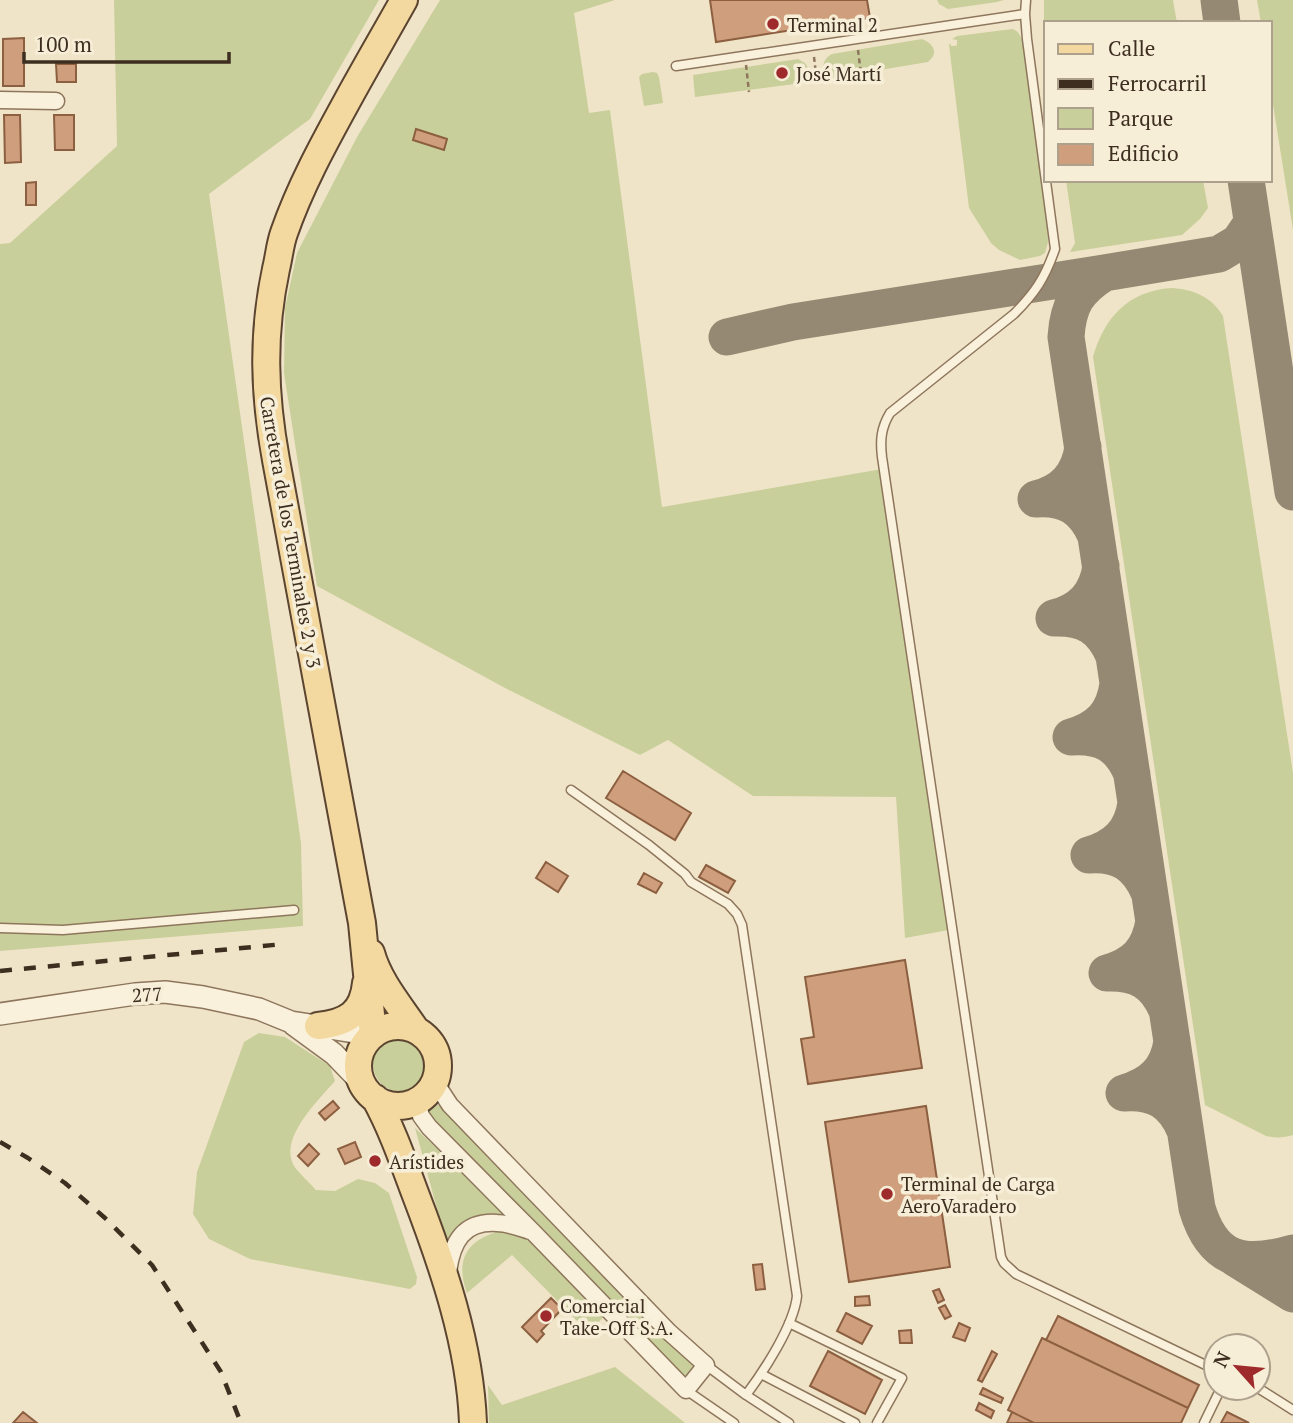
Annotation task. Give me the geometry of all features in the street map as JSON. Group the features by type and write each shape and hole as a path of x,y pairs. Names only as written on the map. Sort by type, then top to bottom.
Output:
{"main road":[{"name":"Carretera de los Terminales 2 y 3","path":"404,0 323,144 301,188 283,235 272,287 266,374 268,417 362,923 373,962 416,1030"},
{"name":"Carretera de los Terminales 2 y 3","path":"362,923 373,1034"},
{"path":"318,1026 342,1021 356,1010 363,1002 367,977"},
{"path":"369,1091 384,1103 393,1105 414,1103 425,1096 435,1082 437,1064 435,1050 427,1038 416,1030 398,1025 389,1026 366,1041 359,1057 358,1072 391,1130 447,1282 464,1353 473,1423"},
{"path":"414,1103 408,1125 422,1209"}],"street":[{"path":"0,100 56,101"},
{"name":"277","path":"0,1014 165,992 259,1009 291,1022 373,1034"},
{"name":"277","path":"291,1022 334,1054 369,1091"},
{"path":"414,1103 429,1127 686,1390 706,1365 668,1332 608,1270 450,1105 435,1082"},
{"path":"447,1282 451,1254 460,1236 477,1224 499,1223 533,1232"}],"lane":[{"path":"1026,0 1025,14 1044,163"},
{"path":"676,66 1025,14"},
{"path":"1046,182 1055,249 1048,271 1014,314 890,413 882,428 882,457 1001,1257 1016,1274 1202,1363"},
{"path":"571,790 649,845 691,882 728,904 742,925 797,1296 789,1323 761,1374 746,1395"},
{"path":"0,928 62,930 294,910"},
{"path":"789,1323 902,1378 877,1423"},
{"path":"706,1365 786,1422"},
{"path":"761,1374 855,1423"},
{"path":"686,1390 734,1423"},
{"path":"1272,1397 1293,1410"},
{"path":"1204,1423 1214,1402"}],"green space":[{"path":"114,0 379,0 310,119 209,194 301,843 303,926 0,951 0,244 10,243 117,146"},
{"path":"440,0 615,0 574,13 589,113 610,110 662,507 882,469 949,930 905,938 896,797 753,796 668,740 640,755 507,689 317,586 284,373 285,308 297,253 357,137"},
{"path":"937,0 1004,0 948,9"},
{"path":"1044,0 1173,0 1177,21 1044,21"},
{"path":"1257,0 1293,0 1293,230 1272,99 1272,21 1261,21"},
{"path":"1012,29 1019,33 1024,46 1047,216 1048,242 1045,253 1020,260 991,243 969,208 949,45 957,45 957,40 952,39 957,36"},
{"path":"922,39 934,49 928,62 832,78 825,73 823,66 832,54"},
{"path":"798,59 809,69 809,75 802,83 695,97 693,75"},
{"path":"653,72 659,77 663,103 644,106 639,77"},
{"path":"1066,182 1203,182 1208,208 1182,235 1070,252 1075,243"},
{"path":"1171,288 1201,295 1219,309 1223,316 1293,773 1293,1135 1283,1137 1266,1136 1205,1105 1093,357 1104,330 1120,309 1142,295"},
{"path":"259,1033 285,1037 330,1066 335,1081 302,1120 291,1144 294,1166 316,1190 335,1191 358,1179 375,1183 389,1193 417,1277 416,1284 410,1289 250,1259 209,1239 193,1214 197,1172 244,1042"},
{"path":"395,1036 407,1036 417,1040 425,1048 429,1064 425,1080 417,1088 407,1092 395,1092 385,1088 377,1080 373,1070 373,1058 377,1048 385,1040"},
{"path":"431,1104 441,1107 595,1268 694,1361 695,1368 689,1376 683,1376 430,1119 426,1113"},
{"path":"415,1128 512,1218 489,1215 474,1219 448,1249"},
{"path":"500,1231 523,1235 535,1242 606,1314 589,1333 512,1255 467,1293 462,1271 466,1253 479,1240"},
{"path":"615,1367 685,1423 489,1423 488,1385 502,1405"}],"building":[{"name":"Terminal 2","path":"710,0 867,0 870,18 716,42"},
{"path":"24,38 24,86 3,86 3,39"},
{"path":"56,64 76,64 76,82 57,82"},
{"path":"4,115 20,115 21,162 5,163"},
{"path":"54,115 74,115 74,150 55,150"},
{"path":"416,129 447,139 444,150 413,140"},
{"path":"36,182 36,205 26,205 26,183"},
{"path":"623,771 691,813 675,840 606,798"},
{"path":"546,862 568,876 558,892 536,878"},
{"path":"706,865 735,881 728,893 699,877"},
{"path":"644,873 662,883 656,893 638,884"},
{"path":"905,960 922,1068 808,1084 801,1039 814,1037 805,977"},
{"path":"333,1101 339,1108 325,1120 319,1113"},
{"name":"Terminal de Carga AeroVaradero","path":"926,1106 950,1267 849,1282 825,1122"},
{"path":"355,1142 361,1157 345,1164 338,1149"},
{"path":"309,1144 319,1154 308,1166 298,1156"},
{"path":"762,1264 765,1289 756,1290 753,1265"},
{"path":"939,1289 944,1300 938,1303 933,1291"},
{"path":"869,1296 870,1305 855,1306 855,1297"},
{"path":"551,1298 562,1309 541,1331 544,1334 537,1342 522,1327"},
{"path":"945,1305 951,1316 945,1319 939,1308"},
{"path":"846,1313 872,1326 862,1344 837,1331"},
{"path":"1058,1316 1199,1385 1188,1408 1046,1340"},
{"path":"959,1323 970,1328 965,1341 953,1337"},
{"path":"911,1330 912,1343 900,1343 899,1331"},
{"path":"1042,1338 1188,1408 1181,1423 1034,1423 1008,1410"},
{"path":"828,1351 882,1380 865,1414 810,1386"},
{"path":"992,1351 997,1354 982,1382 978,1380"},
{"path":"983,1388 1003,1398 1001,1403 980,1394"},
{"path":"979,1403 994,1411 991,1418 976,1410"},
{"path":"23,1412 37,1423 13,1423"},
{"path":"1012,1412 1034,1423 1007,1423"},
{"path":"1227,1412 1249,1423 1221,1423"}],"taxiway":[{"path":"1219,0 1222,21"},
{"path":"1246,182 1293,492"},
{"path":"1252,223 1239,242 1219,254 1104,273 1076,299 1069,316 1066,337 1197,1208 1212,1240 1221,1250 1233,1256 1260,1259 1293,1253"},
{"path":"727,337 793,322 1104,273"},
{"path":"1083,447 1078,466 1068,481 1054,492 1036,499 1056,500 1073,506 1086,518 1096,536"},
{"path":"1101,566 1096,585 1086,600 1072,611 1054,618 1074,619 1091,626 1104,638 1114,656"},
{"path":"1118,684 1113,704 1104,719 1090,730 1071,737 1092,738 1109,744 1122,756 1132,774"},
{"path":"1136,803 1131,822 1121,837 1107,848 1089,855 1109,856 1126,862 1139,874 1149,892"},
{"path":"1154,921 1152,932 1139,955 1125,966 1107,973 1127,974 1144,981 1157,992 1167,1010"},
{"path":"1172,1041 1167,1060 1157,1075 1143,1086 1124,1093 1145,1094 1162,1100 1175,1112 1185,1130"},
{"path":"1235,1258 1293,1294"}],"railway":[{"path":"0,971 284,944"},
{"path":"0,1142 65,1183 152,1265 221,1372 241,1423"}],"place":[{"name":"Terminal 2","path":"773,24"},
{"name":"José Martí","path":"782,73"},
{"name":"Arístides","path":"375,1161"},
{"name":"Terminal de Carga AeroVaradero","path":"887,1194"},
{"name":"Comercial Take-Off S.A.","path":"546,1316"}]}
